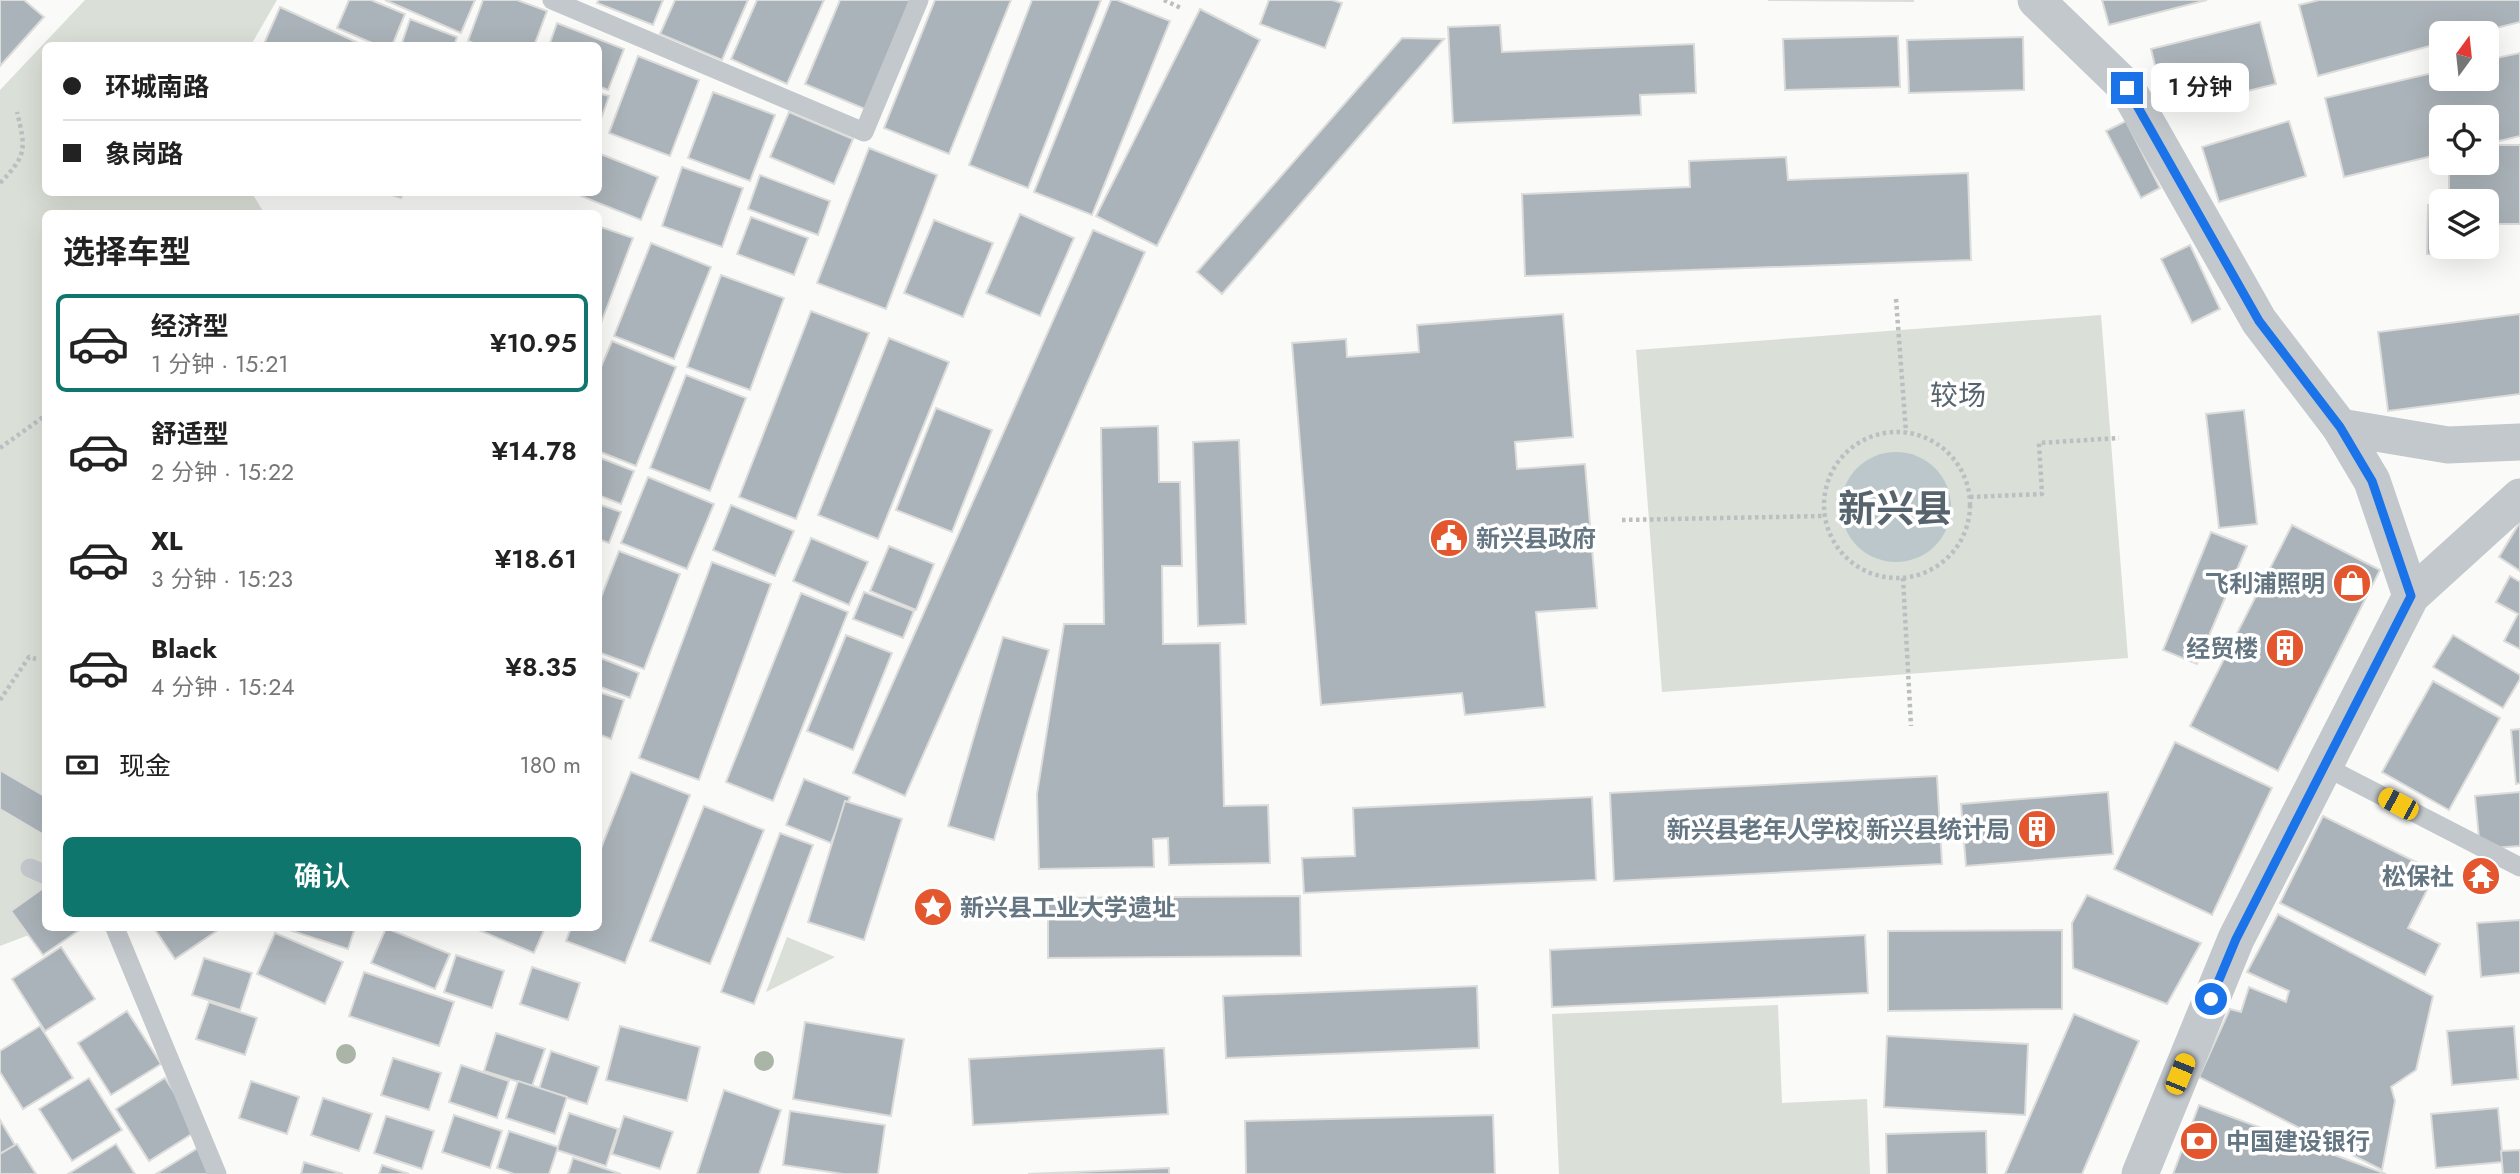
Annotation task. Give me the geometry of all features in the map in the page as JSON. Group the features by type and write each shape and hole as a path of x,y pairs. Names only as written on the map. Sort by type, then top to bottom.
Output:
{"street":[{"path":"2036,0 2127,88 2259,321 2340,427 2372,481 2411,596"},
{"path":"2340,427 2448,445 2520,442"},
{"path":"2140,1174 2236,939 2411,596 2520,497"}],"lane":[{"path":"552,0 864,132 919,0"},
{"path":"2324,766 2520,867"},
{"path":"116,931 217,1174"}],"path":[{"path":"1164,0 1183,9"},
{"path":"0,183 18,164 23,154 25,144 18,112"},
{"path":"1896,299 1906,432"},
{"path":"0,448 42,418"},
{"path":"1906,432 1931,440 1942,447 1961,469 1970,497 1966,532 1953,553 1942,563 1919,575 1903,578 1877,576 1857,566 1832,539 1824,516 1825,491 1828,477 1842,456 1868,437 1906,432"},
{"path":"1970,497 2042,494 2039,443 2119,438"},
{"path":"1622,520 1824,516"},
{"path":"1903,578 1912,726"},
{"path":"0,700 29,657 36,659"}],"shaded area":[{"path":"85,0 277,0 253,42 45,42"},
{"path":"42,46 42,196 254,196 262,210 42,210 42,930 0,946 0,90"},
{"path":"2101,315 2128,658 1662,692 1636,350"},
{"path":"1896,452 1917,457 1935,468 1946,486 1951,507 1946,528 1935,546 1917,557 1896,562 1875,557 1857,546 1846,528 1841,507 1846,486 1857,468 1875,457"},
{"path":"787,937 835,957 766,992"},
{"path":"1778,1005 1782,1103 1867,1099 1870,1174 1559,1174 1552,1014"}],"building":[{"path":"0,0 24,0 44,17 0,66"},
{"path":"349,0 371,0 405,14 394,42 370,42 337,28"},
{"path":"385,0 475,0 461,33"},
{"path":"483,0 517,0 547,11 535,42 468,41"},
{"path":"599,0 663,0 653,25 597,3"},
{"path":"675,0 748,0 722,60 660,34"},
{"path":"757,0 824,0 787,84 731,59"},
{"path":"840,0 911,0 865,109 805,84"},
{"path":"935,0 1011,0 949,154 884,128"},
{"path":"1032,0 1101,0 1028,188 969,165"},
{"path":"1111,0 1170,21 1092,215 1034,192"},
{"path":"1269,0 1332,0 1342,3 1325,48 1260,24"},
{"path":"1768,0 1913,0 1913,1"},
{"path":"2102,0 2207,0 2109,25"},
{"path":"2319,0 2520,0 2520,22 2499,27 2499,21 2429,21 2429,46 2318,76 2299,5"},
{"path":"280,7 356,42 265,42"},
{"path":"1200,9 1260,40 1157,246 1096,216"},
{"path":"410,19 457,37 455,42 402,42"},
{"path":"2260,22 2276,84 2166,111 2151,49"},
{"path":"557,23 624,49 608,90 602,88 602,42 550,42"},
{"path":"1500,25 1502,52 1694,44 1696,93 1640,95 1641,115 1453,123 1448,27"},
{"path":"1898,36 1900,87 1785,90 1783,39"},
{"path":"2023,37 2024,90 1909,93 1907,40"},
{"path":"1402,38 1444,39 1222,294 1197,272"},
{"path":"2520,53 2520,136 2499,141 2499,105 2429,105 2429,157 2344,177 2325,98 2429,74 2429,91 2499,91 2499,57"},
{"path":"638,56 699,80 670,156 609,133"},
{"path":"713,92 775,115 750,181 688,158"},
{"path":"602,94 609,96 602,116"},
{"path":"789,112 853,139 834,184 770,157"},
{"path":"2126,121 2160,188 2141,198 2106,131"},
{"path":"2289,121 2306,176 2219,202 2202,147"},
{"path":"2499,145 2520,145 2520,224 2499,224 2499,189 2449,189 2449,175 2499,175"},
{"path":"869,148 937,175 886,309 817,283"},
{"path":"602,155 658,177 641,220 581,196 602,196"},
{"path":"1786,157 1788,180 1968,173 1971,260 1525,276 1522,194 1690,187 1689,161"},
{"path":"682,167 743,188 722,247 662,226"},
{"path":"760,175 830,201 818,235 748,209"},
{"path":"2429,205 2429,254 2427,254"},
{"path":"1020,214 1074,238 1040,316 986,293"},
{"path":"751,217 808,238 794,275 737,254"},
{"path":"934,220 993,243 963,317 904,293"},
{"path":"602,227 633,238 602,320"},
{"path":"1093,230 1145,252 905,796 853,773"},
{"path":"651,243 711,267 674,359 614,336"},
{"path":"2190,245 2220,309 2192,323 2161,259"},
{"path":"721,275 784,298 750,390 687,367"},
{"path":"811,311 869,333 796,519 739,497"},
{"name":"新兴县政府","path":"1563,314 1573,437 1515,442 1517,469 1585,464 1597,608 1536,612 1545,707 1465,715 1462,693 1321,705 1292,343 1346,339 1347,357 1419,352 1417,325"},
{"path":"2520,314 2520,394 2388,411 2378,332"},
{"path":"889,338 949,362 878,539 818,515"},
{"path":"612,341 676,367 636,466 602,453 602,365"},
{"path":"686,375 746,398 710,491 650,468"},
{"path":"936,408 992,430 952,532 896,510"},
{"path":"2244,410 2257,524 2219,528 2206,414"},
{"path":"1158,426 1159,482 1180,482 1182,566 1162,566 1163,644 1220,643 1224,806 1268,805 1270,863 1169,865 1168,838 1153,839 1154,867 1039,869 1037,794 1064,624 1104,624 1101,428"},
{"path":"1239,440 1246,624 1198,626 1193,442"},
{"path":"602,459 634,471 621,504 602,497"},
{"path":"648,477 714,504 687,569 621,543"},
{"path":"602,505 621,512 609,543 602,540"},
{"path":"731,505 794,531 775,576 713,550"},
{"path":"2520,522 2520,571 2499,557"},
{"name":"经贸楼","path":"2292,525 2380,570 2278,771 2190,726"},
{"path":"2211,532 2247,546 2197,664 2163,650"},
{"path":"811,538 868,562 849,605 793,581"},
{"path":"889,546 934,564 916,610 870,591"},
{"path":"619,551 680,574 644,669 602,653 602,595"},
{"path":"712,562 771,584 699,780 639,758"},
{"path":"2510,576 2520,582 2520,649 2504,641 2518,614 2496,602"},
{"path":"864,592 914,611 903,638 853,619"},
{"path":"801,593 848,612 773,801 726,782"},
{"path":"846,635 892,653 853,750 807,731"},
{"path":"2453,635 2520,675 2503,708 2433,667"},
{"path":"1003,637 1049,650 994,840 948,826"},
{"path":"602,659 639,673 630,698 602,688"},
{"path":"2433,681 2500,718 2449,810 2382,772"},
{"path":"602,693 624,700 611,739 602,736"},
{"path":"2520,729 2520,783 2516,784 2511,730"},
{"path":"2175,742 2272,788 2212,915 2114,869"},
{"path":"0,770 42,795 42,834 0,809"},
{"path":"631,772 690,795 625,963 566,941 570,931 602,931 602,846"},
{"path":"1937,776 1942,864 1614,881 1610,793"},
{"path":"804,779 850,797 831,843 786,825"},
{"name":"新兴县老年人学校 新兴县统计局","path":"2108,792 2113,854 1966,866 1961,804"},
{"path":"2520,792 2520,846 2480,849 2475,796"},
{"path":"1592,797 1596,880 1304,893 1302,858 1355,856 1353,808"},
{"path":"845,801 902,819 864,940 808,922"},
{"path":"704,806 764,830 710,964 650,941"},
{"path":"2323,816 2436,872 2408,928 2440,944 2425,975 2280,903"},
{"path":"780,833 813,845 754,1004 721,992"},
{"path":"42,889 42,931 78,931 43,955 11,911"},
{"path":"2087,895 2201,943 2167,1004 2073,968 2072,923"},
{"path":"1300,896 1301,956 1048,958 1048,898"},
{"path":"2278,914 2433,996 2416,1070 2391,1087 2395,1101 2382,1170 2199,1077 2230,1009 2241,1012 2249,987 2286,1002 2289,991 2247,972"},
{"path":"2520,920 2520,973 2481,977 2477,923"},
{"path":"2062,930 2062,1009 1888,1011 1888,931"},
{"path":"156,931 217,931 175,959"},
{"path":"292,931 354,931 348,949"},
{"path":"385,931 393,931 450,954 435,989 371,963"},
{"path":"481,931 544,931 534,953"},
{"path":"275,933 343,962 325,1004 257,974"},
{"path":"1865,935 1868,993 1552,1007 1550,950"},
{"path":"61,947 95,999 45,1031 12,979"},
{"path":"456,955 504,971 492,1008 444,992"},
{"path":"204,958 252,973 240,1010 192,995"},
{"path":"532,967 580,983 568,1020 520,1004"},
{"path":"364,972 454,1002 439,1046 349,1016"},
{"path":"1477,986 1479,1048 1226,1058 1223,996"},
{"path":"209,1002 257,1018 245,1055 196,1039"},
{"path":"127,1011 161,1064 111,1095 78,1043"},
{"path":"2074,1014 2139,1041 2082,1174 2005,1174"},
{"path":"805,1022 904,1039 891,1116 793,1099"},
{"path":"40,1026 73,1078 23,1109 0,1072 0,1051"},
{"path":"620,1026 700,1047 687,1101 606,1080"},
{"path":"2514,1026 2518,1079 2452,1085 2447,1031"},
{"path":"496,1033 545,1049 532,1086 484,1071"},
{"path":"1887,1036 2028,1044 2025,1115 1884,1107"},
{"path":"1164,1048 1168,1114 973,1125 969,1059"},
{"path":"551,1051 599,1067 587,1104 539,1089"},
{"path":"393,1058 441,1073 429,1110 381,1095"},
{"path":"461,1065 509,1081 497,1118 449,1102"},
{"path":"89,1078 122,1130 72,1161 39,1109"},
{"path":"165,1078 198,1130 149,1161 116,1109"},
{"path":"251,1081 299,1097 287,1134 239,1118"},
{"path":"518,1081 567,1097 555,1134 506,1118"},
{"path":"724,1090 781,1110 759,1174 697,1174"},
{"path":"323,1098 372,1114 359,1151 311,1135"},
{"path":"2199,1105 2386,1174 2173,1174"},
{"path":"2498,1108 2503,1162 2436,1168 2431,1114"},
{"path":"790,1111 885,1125 878,1174 843,1174 783,1165"},
{"path":"569,1113 618,1129 606,1166 557,1150"},
{"path":"454,1115 502,1131 490,1168 442,1152"},
{"path":"1493,1115 1495,1174 1246,1174 1245,1121"},
{"path":"386,1116 434,1131 422,1169 374,1153"},
{"path":"624,1116 673,1132 660,1169 612,1154"},
{"path":"0,1120 15,1145 0,1154"},
{"path":"509,1131 558,1147 549,1174 514,1174 497,1168"},
{"path":"1986,1131 1987,1174 1887,1174 1886,1134"},
{"path":"17,1144 36,1174 0,1174 0,1154"},
{"path":"116,1144 135,1174 68,1174"},
{"path":"198,1148 215,1174 156,1174"},
{"path":"2520,1150 2520,1174 2503,1174 2501,1151"},
{"path":"573,1158 621,1174 568,1174"},
{"path":"304,1162 343,1174 301,1174"},
{"path":"382,1165 409,1174 379,1174"},
{"path":"1169,1168 1169,1174 1028,1174"}],"place":[{"name":"新兴县政府","path":"1449,538"},
{"name":"飞利浦照明","path":"2352,583"},
{"name":"经贸楼","path":"2285,648"},
{"name":"新兴县老年人学校 新兴县统计局","path":"2037,829"},
{"name":"松保社","path":"2481,876"},
{"name":"新兴县工业大学遗址","path":"933,907"},
{"name":"中国建设银行","path":"2199,1141"}],"district":[{"name":"较场","path":"1958,395"},
{"name":"新兴县","path":"1895,508"}],"route":[{"path":"2127,88 2259,321 2340,427 2372,481 2411,596 2236,939 2211,999"}]}
